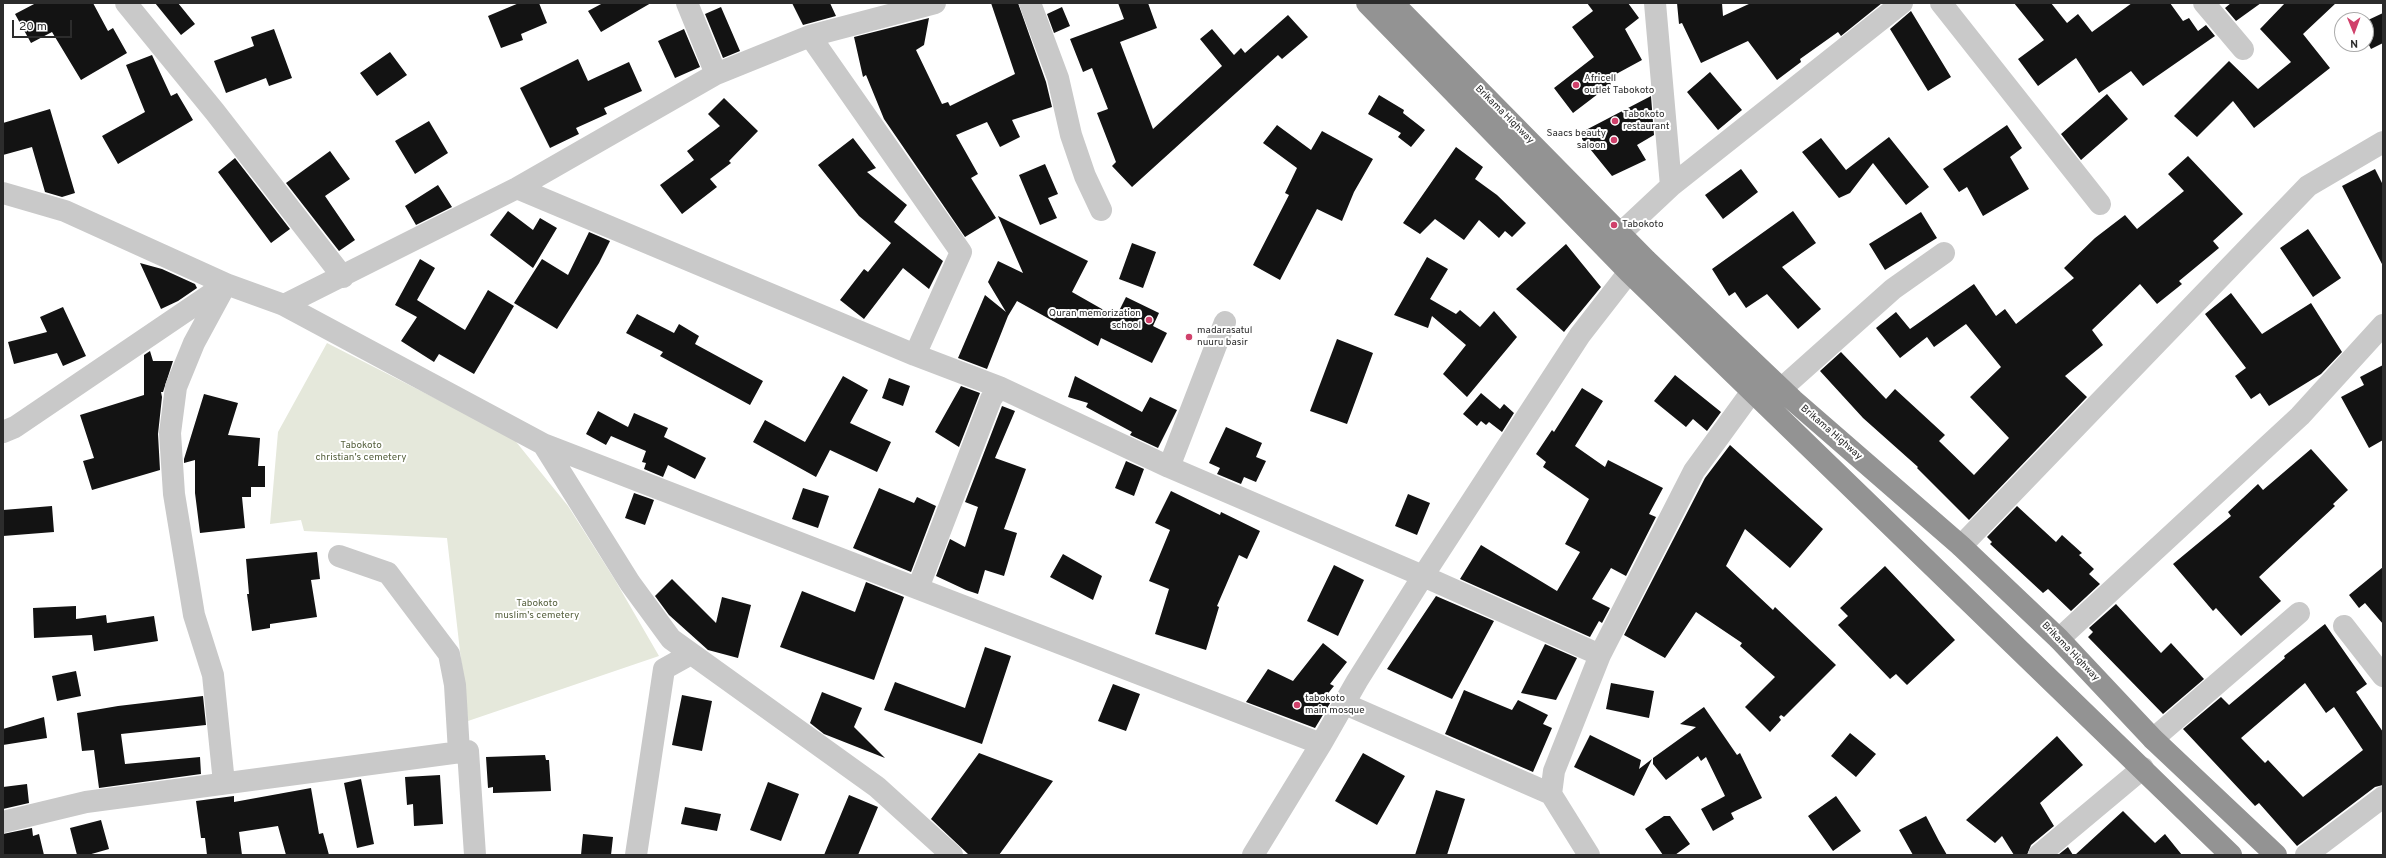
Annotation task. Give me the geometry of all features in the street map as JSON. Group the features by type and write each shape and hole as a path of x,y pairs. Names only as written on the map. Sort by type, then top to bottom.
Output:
{"highway":[{"name":"Brikama Highway","path":"1367,3 1606,247 1628,272 1753,390 2231,855"},
{"name":"Brikama Highway","path":"1397,4 1622,233 1646,260 1781,388 1961,546 2058,639 2154,739 2276,855"}],"street":[{"path":"126,3 215,112 343,277"},
{"path":"687,3 716,74"},
{"path":"284,305 343,277 517,188 716,74 810,36 935,3"},
{"path":"1030,3 1058,78 1071,135 1085,176 1101,210"},
{"path":"1655,3 1670,186"},
{"path":"1606,247 1670,186 1902,3"},
{"path":"1941,3 2100,204"},
{"path":"2204,3 2243,49"},
{"path":"810,36 960,252 915,355"},
{"path":"1961,546 2308,186 2383,142"},
{"path":"517,188 915,355 998,387 1169,467 1423,576 1600,655"},
{"path":"3,193 65,211 226,284 284,305 542,444 1321,744"},
{"path":"1781,388 1893,289 1944,253"},
{"path":"1253,855 1423,576 1580,335 1628,272 1646,260"},
{"path":"3,432 15,427 226,284"},
{"path":"224,783 213,675 194,615 174,494 170,433 176,387 194,343 226,284"},
{"path":"1169,467 1225,322"},
{"path":"2058,639 2300,416 2383,325"},
{"path":"918,588 946,511 991,399 998,387"},
{"path":"1551,794 1554,771 1600,655 1694,471 1753,390"},
{"path":"542,444 630,583 671,640 877,787 952,855"},
{"path":"339,556 388,573 449,654 455,685 459,752"},
{"path":"2154,739 2299,613"},
{"path":"2344,626 2383,676"},
{"path":"636,855 664,669 664,629"},
{"path":"664,669 691,654"},
{"path":"1345,704 1551,794 1589,855"},
{"path":"3,822 86,802 468,751 475,855"},
{"path":"2038,855 2143,768"},
{"path":"2306,855 2383,797"}],"green space":[{"path":"327,343 513,438 568,506 615,580 659,656 468,721 447,538 304,531 301,520 270,524 278,432"}],"building":[{"path":"36,3 93,3 108,31 113,28 127,53 81,80 52,32 31,43 15,14"},
{"path":"155,3 178,3 195,24 181,35"},
{"path":"519,3 539,3 547,23 521,34 523,40 501,48 488,16"},
{"path":"603,3 651,3 601,32 588,11"},
{"path":"792,3 830,3 836,16 803,25"},
{"path":"991,3 1018,3 1046,82 1052,107 1012,120 1020,137 1000,147 987,122 956,135 978,174 971,178 996,218 965,237 884,119 866,75 863,77 854,37 929,18 924,45 916,50 942,104 948,102 950,106 1015,74"},
{"path":"1118,3 1148,3 1157,28 1120,42 1153,129 1222,66 1200,39 1212,29 1234,55 1241,48 1245,53 1288,15 1308,37 1282,59 1278,55 1132,187 1112,166 1116,162 1097,113 1108,109 1092,68 1083,72 1070,39 1124,19"},
{"path":"1587,3 1628,3 1639,18 1625,29 1642,60 1607,79 1611,84 1573,113 1554,88 1594,57 1572,27 1593,11"},
{"path":"1677,3 1722,3 1723,16 1751,3 1882,3 1841,36 1838,32 1800,59 1801,62 1777,80 1748,41 1701,63 1682,23 1679,24"},
{"path":"2014,3 2051,3 2067,23 2078,14 2092,32 2132,3 2170,3 2183,21 2189,18 2198,31 2206,25 2215,36 2143,86 2131,71 2099,93 2076,58 2038,86 2018,59 2044,40"},
{"path":"2231,3 2261,3 2236,21 2225,8"},
{"path":"2285,3 2336,3 2303,34 2330,68 2254,128 2233,101 2197,137 2174,116 2229,61 2258,89 2291,62 2260,29"},
{"path":"721,7 740,51 723,58 705,14"},
{"path":"1062,7 1070,26 1054,33 1047,14"},
{"path":"1911,11 1951,77 1928,91 1890,29"},
{"path":"2383,13 2383,43 2374,48 2374,17"},
{"path":"274,29 292,78 269,86 266,78 226,93 214,61 254,46 251,37"},
{"path":"684,29 700,67 675,78 658,41"},
{"path":"390,52 407,75 377,96 360,73"},
{"path":"152,55 171,96 177,93 193,120 118,164 102,136 145,112 126,65"},
{"path":"578,59 588,81 629,62 642,91 604,108 607,114 576,128 579,134 550,148 520,88"},
{"path":"1710,72 1742,110 1718,130 1687,92"},
{"path":"2107,94 2128,119 2081,160 2061,134"},
{"path":"1379,95 1404,110 1403,113 1425,130 1411,147 1398,137 1401,133 1368,114"},
{"name":"Saacs beauty saloon","path":"1651,96 1654,135 1637,145 1646,160 1612,176 1582,139 1582,132"},
{"path":"724,98 758,131 729,161 731,163 710,179 717,187 682,214 660,185 694,160 687,151 720,126 708,114"},
{"path":"50,109 75,193 62,197 45,192 32,147 3,155 3,123"},
{"path":"429,121 448,153 415,174 395,141"},
{"path":"1277,125 1311,150 1322,131 1373,159 1354,192 1342,221 1317,209 1280,280 1253,265 1289,195 1285,193 1297,168 1263,143"},
{"path":"2007,125 2022,148 2010,157 2029,189 1983,216 1967,187 1959,192 1943,169"},
{"path":"1889,137 1929,187 1906,205 1873,163 1850,193 1839,198 1802,152 1821,138 1846,170"},
{"path":"853,138 876,168 867,172 907,205 894,222 943,261 929,289 903,268 864,319 840,300 864,269 868,272 891,243 859,216 818,165"},
{"path":"1456,147 1483,167 1475,179 1497,195 1526,223 1512,237 1505,231 1499,238 1479,220 1464,240 1435,219 1420,234 1403,223"},
{"path":"330,151 350,179 325,196 355,240 339,251 286,183"},
{"path":"2188,156 2243,214 2213,241 2219,248 2179,281 2182,284 2157,304 2140,284 2092,330 2103,345 2065,376 2087,397 1969,520 1917,468 1918,467 1863,418 1820,371 1841,352 1886,399 1895,389 1945,435 1939,441 1974,475 2009,438 1970,397 2001,367 1966,324 1934,347 1927,337 1900,358 1876,328 1896,312 1910,329 1974,284 1996,316 2005,309 2016,324 2074,278 2064,268 2095,238 2125,215 2137,229 2184,191 2168,174"},
{"path":"235,158 290,229 271,243 218,172"},
{"path":"1045,164 1058,194 1048,198 1057,218 1040,225 1019,175"},
{"path":"1741,169 1758,192 1723,219 1705,195"},
{"path":"2375,169 2383,185 2383,266 2342,186"},
{"path":"438,185 452,207 416,225 405,206"},
{"path":"508,211 533,230 540,218 557,228 533,268 490,235"},
{"path":"1793,211 1816,243 1782,267 1821,309 1798,329 1767,294 1746,308 1735,292 1729,296 1712,269"},
{"path":"1921,212 1937,238 1885,270 1869,244"},
{"path":"998,216 1088,261 1072,292 1116,317 1126,297 1159,313 1153,326 1167,333 1152,363 1101,338 1098,346 1017,301 1008,316 987,369 958,358 985,295 1006,312 988,282 998,261 1023,273"},
{"path":"2308,229 2341,278 2313,297 2280,248"},
{"path":"589,232 610,241 599,263 557,329 514,303 542,259 568,275"},
{"path":"1132,243 1156,252 1143,288 1119,279"},
{"path":"1566,244 1601,287 1564,332 1516,289"},
{"path":"1427,257 1448,269 1430,299 1456,314 1460,310 1480,327 1494,311 1517,337 1467,397 1443,374 1466,345 1432,316 1428,328 1394,315"},
{"path":"420,259 435,268 417,300 465,330 488,290 514,306 474,374 439,354 434,362 401,341 417,317 395,305"},
{"path":"140,263 162,269 195,284 197,288 178,301 161,309"},
{"path":"2231,293 2262,334 2311,303 2342,352 2321,374 2269,406 2260,393 2251,399 2235,376 2246,368 2205,314"},
{"path":"63,307 86,356 63,366 57,353 14,364 8,342 47,332 40,317"},
{"path":"637,314 674,333 679,324 699,336 695,344 763,381 750,405 660,356 663,352 626,333"},
{"path":"1337,339 1373,353 1347,424 1310,411"},
{"path":"150,351 153,361 173,361 163,392 161,392 162,397 158,434 160,470 92,490 83,461 94,458 80,415 144,395 144,355"},
{"path":"2383,365 2383,440 2369,448 2341,397 2364,385 2360,377"},
{"path":"1675,375 1721,412 1707,431 1693,419 1686,427 1654,401"},
{"path":"843,376 868,390 850,423 891,442 877,472 830,450 816,477 753,442 765,420 805,442"},
{"path":"1075,376 1142,412 1150,397 1177,410 1158,448 1130,435 1132,432 1086,407 1088,403 1068,397"},
{"path":"889,378 910,386 903,406 882,398"},
{"path":"961,386 980,393 959,447 935,432"},
{"path":"1582,388 1603,401 1575,446 1605,467 1608,460 1663,488 1649,514 1656,517 1626,576 1611,568 1592,599 1610,608 1602,623 1599,621 1590,637 1460,579 1481,545 1557,591 1580,552 1565,544 1589,499 1543,467 1546,462 1536,454 1552,430 1554,432"},
{"path":"1481,393 1500,409 1504,404 1514,413 1502,432 1489,422 1486,425 1481,421 1477,426 1463,414"},
{"path":"204,394 238,403 228,435 260,438 258,466 265,466 265,487 251,487 251,497 242,497 245,528 200,533 195,493 195,460 184,463 184,459"},
{"path":"1002,406 1015,411 995,458 1026,469 1004,529 1017,533 1004,576 985,570 978,594 936,576 950,539 965,547 978,507 965,502"},
{"path":"598,411 628,427 634,413 668,428 664,437 706,458 695,479 668,465 663,477 644,469 646,463 642,462 646,451 611,436 606,445 586,434"},
{"path":"1226,427 1262,443 1256,457 1266,461 1256,482 1244,477 1241,484 1217,474 1220,468 1209,463"},
{"path":"1730,445 1823,529 1790,568 1745,529 1726,566 1773,610 1775,607 1836,665 1784,717 1781,715 1779,717 1781,720 1770,732 1745,707 1775,677 1740,646 1742,643 1696,612 1665,658 1624,635 1705,478"},
{"path":"2311,449 2348,490 2333,504 2335,506 2259,577 2281,601 2241,636 2216,608 2213,611 2173,564 2231,516 2228,512 2258,484 2263,490"},
{"path":"1126,461 1144,469 1134,496 1115,488"},
{"path":"803,488 829,496 818,528 792,519"},
{"path":"879,488 914,503 917,497 936,506 911,572 853,548"},
{"path":"1171,491 1220,515 1221,512 1260,531 1247,559 1239,555 1217,606 1219,607 1206,650 1155,634 1169,589 1149,581 1170,530 1155,523"},
{"path":"634,493 654,500 645,525 625,518"},
{"path":"1408,494 1430,503 1417,535 1395,526"},
{"path":"52,506 54,532 3,536 3,510"},
{"path":"2017,506 2056,542 2062,535 2082,553 2079,555 2094,569 2089,574 2100,584 2071,611 2048,589 2043,593 1990,544 1992,542 1987,537"},
{"path":"317,552 320,579 311,580 317,617 270,624 270,628 252,631 247,594 249,594 246,559"},
{"path":"1063,554 1102,576 1093,600 1050,577"},
{"path":"1334,565 1364,580 1338,636 1307,621"},
{"path":"1885,566 1955,640 1907,685 1896,674 1890,679 1838,625 1848,616 1840,608"},
{"path":"2383,567 2383,624 2365,603 2359,608 2349,595"},
{"path":"672,579 716,623 722,597 751,605 738,658 708,650 669,615 655,596"},
{"path":"866,582 904,597 874,680 780,647 802,591 855,612"},
{"path":"1436,596 1494,621 1452,699 1387,669"},
{"path":"2116,604 2161,653 2171,643 2204,679 2163,714 2088,637 2093,632 2089,628"},
{"path":"76,606 76,619 106,615 107,623 154,616 158,641 94,651 92,635 34,638 33,608"},
{"path":"2325,624 2367,684 2356,692 2383,732 2383,785 2375,787 2297,846 2259,803 2255,806 2183,729 2221,697 2229,705 2285,658 2284,656","holes":["2305,683 2326,713 2334,707 2363,750 2303,797 2268,760 2265,763 2241,738"]},
{"path":"1323,643 1347,662 1330,684 1334,686 1325,697 1332,700 1315,728 1246,702 1268,669 1293,681"},
{"path":"1545,644 1577,658 1556,700 1521,693"},
{"path":"985,647 1011,656 982,744 884,710 895,682 965,708"},
{"path":"76,671 81,696 57,701 52,676"},
{"path":"1611,683 1654,691 1649,718 1606,709"},
{"path":"1113,684 1140,694 1126,731 1098,721"},
{"path":"1464,690 1512,710 1518,700 1548,715 1543,724 1552,728 1533,772 1445,734"},
{"path":"822,692 862,708 854,727 885,758 824,734 810,723"},
{"path":"682,695 712,701 702,751 672,745"},
{"path":"203,696 206,725 121,734 125,764 200,757 201,774 99,788 94,750 82,751 77,713 118,706"},
{"path":"1704,707 1737,755 1740,753 1762,798 1731,813 1734,819 1713,831 1701,809 1725,796 1706,757 1701,761 1698,756 1666,780 1653,764 1653,758 1696,727 1680,724"},
{"path":"44,717 47,738 3,745 3,729"},
{"path":"1850,733 1876,754 1856,777 1831,756"},
{"path":"1590,735 1641,760 1639,769 1652,759 1634,796 1574,767"},
{"path":"2057,736 2083,765 2040,803 2054,826 2031,845 2027,855 2014,855 2002,836 1995,843 1966,820"},
{"path":"979,753 1053,781 999,855 969,855 931,819"},
{"path":"1363,753 1405,776 1377,825 1335,801"},
{"path":"545,755 546,760 549,760 551,791 493,793 493,787 488,788 486,757"},
{"path":"440,775 443,824 414,826 413,804 407,805 405,777"},
{"path":"361,779 374,844 357,848 344,783"},
{"path":"768,782 799,794 781,841 750,830"},
{"path":"27,784 29,803 3,809 3,787"},
{"path":"311,788 319,834 323,833 329,855 286,855 278,826 239,832 242,855 207,855 205,838 201,838 196,801 234,796 234,802"},
{"path":"1436,790 1465,799 1447,855 1415,855"},
{"path":"849,795 878,807 858,855 824,855"},
{"path":"1836,796 1861,831 1833,851 1808,816"},
{"path":"685,807 721,814 717,831 681,824"},
{"path":"2123,811 2155,843 2165,834 2182,855 2075,855"},
{"path":"1664,816 1670,816 1690,844 1675,855 1663,855 1645,829"},
{"path":"1926,816 1947,855 1913,855 1899,830"},
{"path":"101,820 109,849 88,855 77,855 70,828"},
{"path":"32,828 33,836 39,834 44,855 3,855 3,834"},
{"path":"583,834 613,837 611,855 581,855"},
{"path":"2068,847 2073,855 2058,855"}],"place":[{"name":"Africell outlet Tabokoto","path":"1576,85"},
{"name":"Tabokoto restaurant","path":"1615,121"},
{"name":"Saacs beauty saloon","path":"1614,140"},
{"name":"Tabokoto","path":"1614,225"},
{"name":"Quran memorization school","path":"1149,320"},
{"name":"madarasatul nuuru basir","path":"1189,337"},
{"name":"tabokoto main mosque","path":"1297,705"}],"park label":[{"name":"Tabokoto christian's cemetery","path":"361,452"},
{"name":"Tabokoto muslim's cemetery","path":"537,610"}]}
